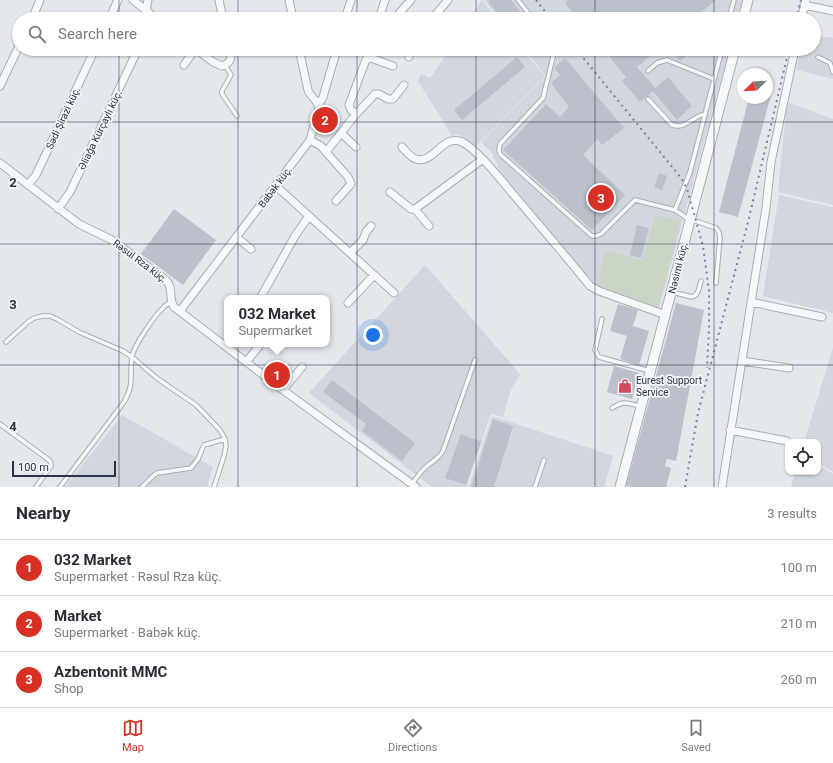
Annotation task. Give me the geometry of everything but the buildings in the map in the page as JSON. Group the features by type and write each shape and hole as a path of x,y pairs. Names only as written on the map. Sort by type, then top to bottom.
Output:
{"street":[{"path":"35,12 40,0"},
{"path":"112,12 118,0"},
{"path":"133,0 146,10 148,0"},
{"path":"219,0 222,12"},
{"path":"289,0 292,12"},
{"path":"348,12 351,0"},
{"path":"381,12 385,0"},
{"path":"400,12 411,0"},
{"path":"438,12 448,0"},
{"path":"745,12 748,0"},
{"path":"805,3 833,11"},
{"path":"0,86 14,56"},
{"name":"Sədi Şirazi küç.","path":"28,185 36,175 92,56"},
{"name":"Əliağa Kürçaylı küç.","path":"58,209 70,192 135,56"},
{"path":"184,65 191,56"},
{"path":"206,56 218,65 222,66 229,63 231,60 231,56"},
{"path":"301,56 310,96 318,104"},
{"name":"Babək küç.","path":"180,311 310,140 319,111 318,104 323,97 335,56"},
{"name":"Nəsimi küç.","path":"620,487 733,56"},
{"path":"722,487 767,202 770,162 793,56"},
{"path":"356,114 351,110 349,105 368,57 393,66"},
{"path":"326,152 356,114 375,94 379,94 388,99 393,99 404,85"},
{"path":"341,133 356,147"},
{"path":"310,140 321,146 348,177 351,184 336,201"},
{"path":"402,147 413,158 422,160 427,158 448,142 460,141 483,159 590,286 600,292 666,315"},
{"path":"415,209 483,159"},
{"name":"Rəsul Rza küç.","path":"0,163 58,209 87,229 104,235 117,243 166,280 171,288 171,302"},
{"path":"276,186 394,293"},
{"path":"390,192 411,209 415,209 429,226"},
{"path":"262,295 295,236 309,216"},
{"path":"350,253 363,240 366,232 371,226"},
{"path":"236,237 251,249"},
{"path":"348,303 374,275"},
{"path":"171,302 174,307 224,345"},
{"path":"751,302 822,317"},
{"path":"227,347 414,486"},
{"path":"246,362 258,347"},
{"path":"742,361 789,368"},
{"path":"283,390 302,367"},
{"path":"730,430 785,441"}],"lane":[{"path":"518,0 527,12"},
{"path":"731,12 734,0"},
{"path":"553,56 543,98 500,144 500,154 592,236 601,234 635,200 675,210 690,219 716,228 719,232 720,238 716,283"},
{"path":"675,210 690,172 720,56"},
{"path":"818,57 830,63 833,72"},
{"path":"648,71 661,61 667,60 714,79"},
{"path":"225,65 231,75 222,91 222,94 236,116"},
{"path":"648,99 672,125 678,127 696,117 705,115"},
{"path":"672,292 692,297 695,296 697,295 701,281"},
{"path":"60,487 126,399 131,386 132,357 136,346 156,316 171,302"},
{"path":"6,342 34,318 50,316 79,332 123,351 132,357 158,379 196,405 220,430 225,439 226,446 214,487"},
{"path":"602,319 595,350 596,354 599,357 651,372"},
{"path":"414,486 426,466 439,457 444,451 475,360"},
{"path":"612,408 624,402 642,407"},
{"path":"0,424 51,463 51,466 36,487"},
{"path":"142,487 157,473 190,468 198,459 204,445 225,439"},
{"path":"535,487 544,460"}],"shaded area":[{"path":"482,0 492,12 474,12"},
{"path":"484,0 742,0 739,12 494,12"},
{"path":"821,36 833,38 833,79 797,70 798,56 821,56"},
{"path":"445,56 528,56 545,76 473,149 458,134 452,136 418,81 421,74 430,78"},
{"path":"530,56 727,56 659,309 596,286 500,171 492,153 481,142 546,76"},
{"path":"787,102 833,119 833,205 778,192"},
{"path":"779,195 833,207 833,313 763,296"},
{"path":"425,265 520,374 510,392 503,417 491,414 466,487 432,487 309,393"},
{"path":"833,348 833,472 821,465 821,439 805,439"},
{"path":"122,415 213,467 207,487 65,487"},
{"path":"492,416 613,456 604,487 469,487"},
{"path":"821,467 833,474 833,487 791,487 794,475 821,475"}],"green space":[{"path":"655,216 681,220 658,307 597,285 605,251 642,260"}],"railway":[{"path":"536,0 545,12"},
{"path":"798,12 801,0"},
{"path":"582,56 682,179 687,189 703,246 709,291 707,368"},
{"path":"685,487 698,413 748,222 787,56"}],"place":[{"name":"Market","path":"325,120"},
{"name":"Azbentonit MMC","path":"601,198"},
{"name":"032 Market","path":"277,375"},
{"name":"Eurest Support Service","path":"625,386"}]}
